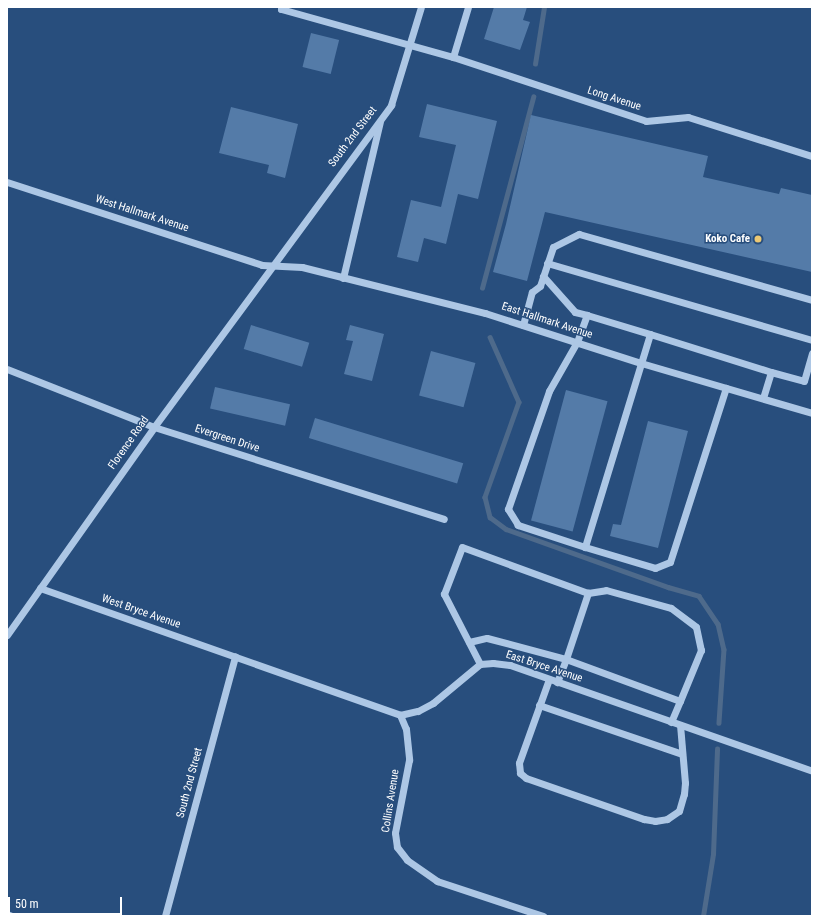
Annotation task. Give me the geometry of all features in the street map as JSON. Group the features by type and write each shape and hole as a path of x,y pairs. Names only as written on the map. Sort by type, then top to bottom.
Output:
{"street":[{"name":"Long Avenue","path":"282,7 281,9 453,57 646,122 688,117 812,156"},
{"name":"South 2nd Street","path":"272,265 391,104 421,7"},
{"path":"453,57 468,7"},
{"path":"343,278 380,119"},
{"name":"West Hallmark Avenue","path":"7,182 262,265 272,265"},
{"path":"523,325 532,292 540,286 553,247 579,234 812,300"},
{"path":"547,263 812,340"},
{"name":"East Hallmark Avenue","path":"272,265 302,267 486,313 641,363 812,413"},
{"name":"Florence Road","path":"7,635 154,427 272,265"},
{"path":"543,276 575,312 771,372 804,381 812,353"},
{"path":"587,315 577,342 549,391 508,509 518,525 584,547 655,568 670,562 726,388"},
{"path":"584,547 650,334"},
{"name":"Evergreen Drive","path":"7,369 154,427 444,520"},
{"path":"763,398 771,372"},
{"path":"235,656 400,715 418,711 433,703 480,664 444,594 462,547 588,594 606,590 671,608 696,627 701,650 671,722"},
{"name":"West Bryce Avenue","path":"40,588 235,656"},
{"path":"557,682 588,594"},
{"path":"469,642 487,638 566,659 680,701"},
{"name":"South 2nd Street","path":"165,916 235,656"},
{"name":"East Bryce Avenue","path":"480,664 493,663 510,665 812,771"},
{"path":"549,679 519,763 521,775 644,818 655,821 667,819 679,811 685,783 680,725"},
{"path":"539,705 682,754"},
{"name":"Collins Avenue","path":"400,715 406,729 408,760 395,833 398,847 407,860 437,881 543,916"},
{"path":"7,914 12,916"}],"building":[{"path":"494,7 527,7 523,20 530,22 520,50 484,39"},
{"path":"311,33 339,40 331,74 303,67"},
{"path":"427,104 497,121 478,199 458,194 446,244 424,238 418,262 397,257 411,200 441,207 456,145 419,137"},
{"path":"231,107 298,124 285,178 267,173 269,165 219,153"},
{"path":"531,115 708,156 703,177 779,194 781,188 812,195 812,272 545,212 527,281 493,272 506,224"},
{"path":"251,325 309,343 302,367 244,349"},
{"path":"350,325 384,334 372,381 344,374 353,341 346,340"},
{"path":"431,351 475,363 464,407 419,395"},
{"path":"215,387 290,404 285,426 210,408"},
{"path":"566,390 608,401 573,532 531,520"},
{"path":"315,418 463,463 457,483 309,438"},
{"path":"648,421 688,431 658,548 610,536 613,524 621,525"}],"waterway":[{"path":"535,64 544,7"},
{"path":"482,288 533,97"},
{"path":"490,337 519,402 485,497 490,517 506,529 668,587 699,596 718,624 724,649 719,723"},
{"path":"703,916 713,854 717,749"}],"place":[{"name":"Koko Cafe","path":"758,239"}]}
